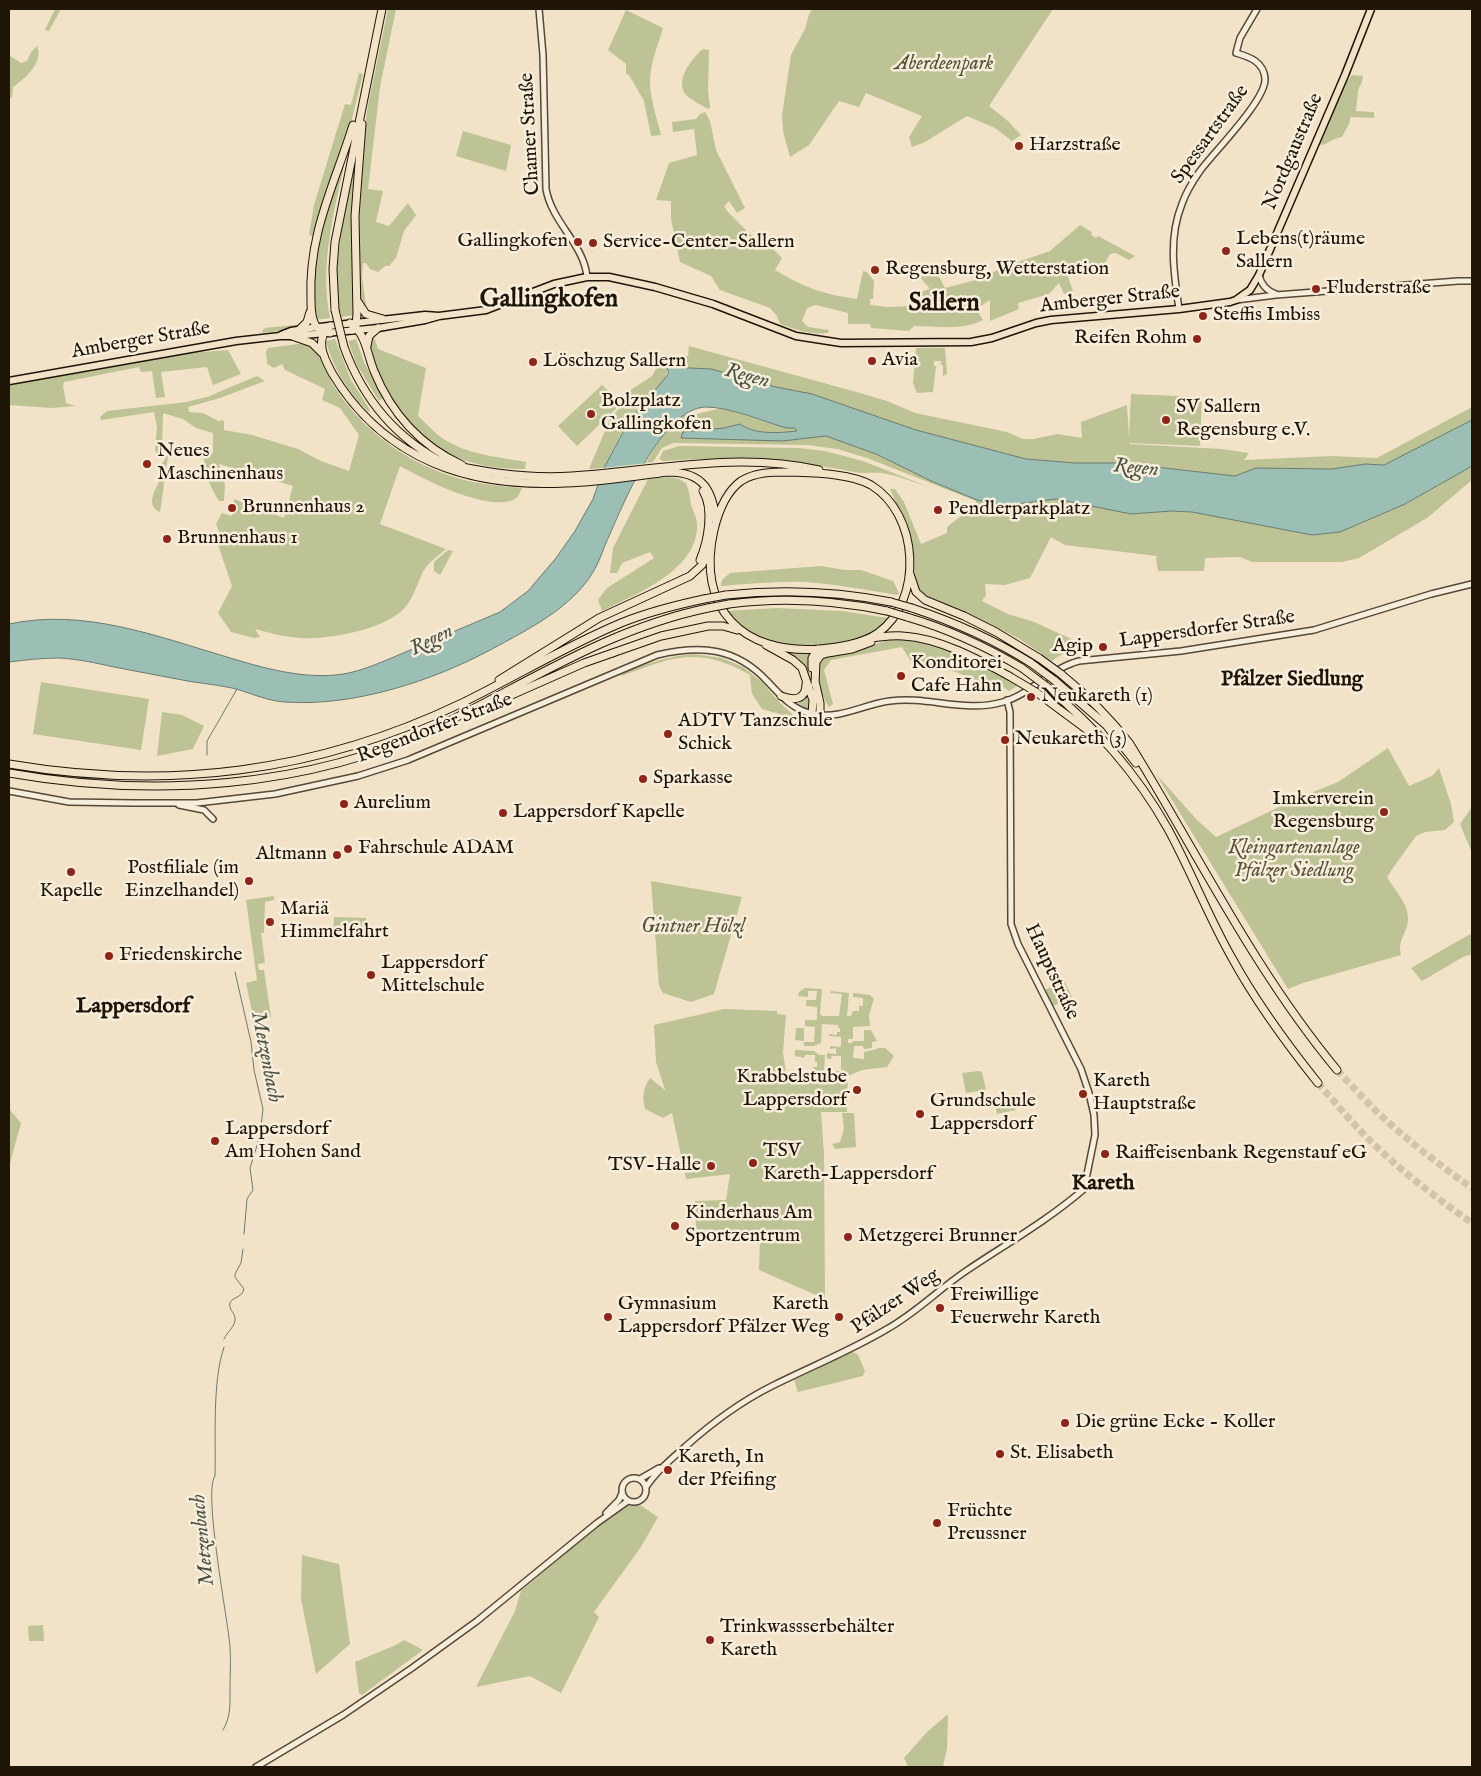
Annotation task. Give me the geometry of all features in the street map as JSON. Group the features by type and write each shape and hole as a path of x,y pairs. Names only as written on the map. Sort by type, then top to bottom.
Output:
{"highway":[{"path":"382,9 335,242 333,269 335,310 344,347 358,379 382,416 410,442 444,463 481,474"},
{"path":"365,86 356,198 355,252 357,302 355,327 362,335 381,387 408,427 440,453 481,474"},
{"path":"365,86 345,153 314,243 311,304 313,318 317,327 327,331 320,342 322,353 330,370 348,398 364,416 384,434 406,448 436,465 457,473 567,483 714,462 771,463 808,468 869,484 879,491 891,504 902,523 909,549 910,573 916,592 925,600 996,632 1039,658 1093,700 1117,728 1134,752 1272,983 1317,1046 1337,1070"},
{"path":"357,302 366,314 383,319"},
{"path":"300,329 308,319 311,304"},
{"path":"367,351 369,336 378,328"},
{"path":"292,336 308,341 322,353"},
{"path":"654,470 684,473 693,477 707,488 714,502 716,522"},
{"path":"668,472 695,482 706,497 709,505 703,554 690,576"},
{"path":"478,694 534,657 599,618 690,576 702,565 724,504 732,490 742,481 752,476 789,472 843,477"},
{"path":"711,544 711,574 717,599 727,617 740,630"},
{"path":"868,638 885,627 893,618 903,599 910,573"},
{"path":"9,764 79,774 164,776 245,770 317,756 395,732 478,694 620,624 671,606 726,595 776,591 821,592 854,595 912,608 973,630 1013,652 1054,680 1106,725 1157,791"},
{"path":"9,773 79,783 165,786 288,774 357,757 405,740 438,726 566,660 620,635 640,626 680,614 730,604 760,601 808,601 854,605 887,611 946,630 970,640 1022,668 1085,719 1116,752 1137,780 1168,829 1226,948 1252,994 1318,1083"},
{"path":"470,710 489,705 584,663 661,636 708,626 723,626 740,630 764,643 772,650 798,663 805,674 813,700 812,714"},
{"path":"764,643 782,647 818,649 846,645 868,638 895,635 912,636 966,654 1009,676 1067,714 1116,752"},
{"path":"815,684 816,662 821,655 852,649 885,637"},
{"path":"818,649 811,663 820,702 820,715"},
{"path":"781,696 794,700 803,695 806,686 805,674"}],"main road":[{"name":"Nordgaustraße","path":"1236,300 1250,290 1259,275 1371,9"},
{"name":"Amberger Straße","path":"355,327 378,328 439,316 486,310 554,284 586,277 609,277 655,287 713,304 796,336 811,340 841,343 971,342 992,338 1051,320 1179,309 1236,300"},
{"name":"Amberger Straße","path":"9,381 185,349 355,327 383,319 425,314 439,316"},
{"name":"Amberger Straße","path":"280,336 300,329 317,327"}],"street":[{"name":"Chamer Straße","path":"540,9 546,189 554,214 584,262 586,277"},
{"name":"Spessartstraße","path":"1179,309 1173,245 1175,225 1181,205 1190,185 1254,104 1264,86 1264,74 1258,63 1248,56 1236,53 1240,38 1257,9"},
{"path":"1259,275 1271,293 1276,294"},
{"name":"Amberger Straße","path":"1236,300 1276,294 1472,281"},
{"name":"Lappersdorfer Straße","path":"820,715 840,714 871,704 900,700 917,700 966,706 985,705 1007,700 1072,663 1178,652 1314,630 1431,594 1472,584"},
{"name":"Regendorfer Straße","path":"9,791 70,802 171,804 275,794 358,776 408,760 657,655 695,648 714,650 732,655 755,669 781,696 798,709 820,715"},
{"name":"Hauptstraße","path":"1007,700 1010,712 1011,924 1018,944 1081,1069 1089,1093 1094,1115 1094,1135 1084,1189"},
{"path":"171,804 204,810 213,819"},
{"name":"Pfälzer Weg","path":"670,1460 714,1422 773,1385 851,1350 910,1315 965,1272 1052,1215 1084,1189"},
{"path":"597,1523 619,1500 624,1484 628,1480 640,1479 670,1460"},
{"path":"646,1487 670,1460"},
{"path":"257,1766 343,1715 434,1653 506,1598 597,1523 628,1501 636,1502 643,1499 646,1487 640,1479"},
{"path":"622,1493 628,1501"}],"green space":[{"path":"55,9 61,9 49,31 45,30"},
{"path":"388,9 396,9 380,87 368,189 383,191 376,222 389,226 408,203 416,215 404,231 396,258 389,266 385,266 378,272 370,269 366,263 363,263 362,277 367,312 360,301 358,227 364,132"},
{"name":"Aberdeenpark","path":"813,9 1053,9 989,106 1008,121 1021,135 1012,141 995,128 967,116 925,142 912,147 909,137 922,116 866,93 859,107 839,101 809,145 790,157 783,131 782,115 791,55"},
{"path":"626,10 663,28 650,75 652,102 661,135 651,136 644,101 629,75 626,74 626,64 608,50"},
{"path":"37,46 38,58 36,64 28,75 13,87 12,98 9,96 9,55 21,63 27,61 31,52"},
{"path":"703,49 709,50 708,90 710,108 708,109 687,96 682,84 689,64"},
{"path":"359,73 363,74 350,127 320,210 313,236 309,235 314,205 345,104 351,105"},
{"path":"1352,75 1363,76 1358,90 1356,111 1374,112 1374,118 1350,117 1350,122 1342,137 1320,145 1346,83"},
{"path":"705,112 710,121 716,150 745,208 737,213 729,201 724,206 727,211 760,244 771,247 782,258 775,270 814,289 857,299 863,271 867,272 874,281 873,299 870,299 870,305 887,307 916,306 914,294 930,289 913,269 933,265 945,288 976,280 1009,265 1050,251 1080,225 1092,232 1091,235 1096,238 1098,236 1135,256 1129,260 1116,253 1110,254 1103,267 1068,277 1073,291 1064,294 1059,283 1049,294 1018,303 1019,309 990,321 990,300 976,309 983,320 966,326 914,326 909,331 871,328 870,324 848,324 848,313 816,305 807,308 802,321 808,327 829,330 828,333 810,333 780,324 777,316 770,308 720,290 711,276 680,262 671,219 671,201 656,200 669,163 697,155 694,129 673,132 672,122 696,119"},
{"path":"463,131 511,145 506,171 456,156"},
{"path":"346,156 333,216 327,257 327,298 330,318 315,320 314,257 324,215"},
{"path":"355,158 352,215 355,315 341,317 337,277 338,257"},
{"path":"303,324 283,330 263,333 262,331 265,328"},
{"path":"371,336 374,336 378,349 426,368 418,416 438,435 469,451 526,462 525,469 501,468 459,458 440,449 424,437 395,404 383,383 375,366 370,342"},
{"path":"335,339 351,380 370,410 368,412 348,388 337,370 326,341"},
{"path":"356,339 364,362 383,398 379,401 357,365 348,341"},
{"path":"305,343 315,350 334,386 357,416 371,430 402,453 436,471 454,477 479,483 522,488 518,497 513,500 501,502 487,501 472,498 440,486 400,466 380,524 446,549 431,561 424,570 407,605 387,621 373,627 342,635 300,638 255,629 260,637 254,638 231,632 218,613 232,586 216,539 220,534 216,524 222,513 231,516 235,512 234,499 284,518 293,486 219,464 225,485 224,501 219,501 210,484 204,465 205,453 213,453 213,433 196,428 183,419 163,413 162,450 168,456 160,512 152,503 152,498 162,475 163,470 160,467 165,459 155,451 157,427 154,412 101,420 100,417 107,411 186,402 207,397 257,376 265,381 220,398 188,407 189,412 203,413 220,422 220,420 224,421 224,430 252,435 298,449 321,461 349,471 359,435 340,408 322,400 325,389 285,370 282,364 274,368 267,364 266,352 268,348"},
{"path":"689,346 887,401 915,413 1007,432 1023,439 1058,434 1082,438 1081,422 1127,405 1129,438 1131,394 1202,397 1200,446 1129,444 1222,449 1249,453 1244,460 1331,456 1377,458 1472,407 1472,420 1384,465 1365,464 1332,469 1256,468 1235,476 1120,463 1075,463 1026,459 912,429 812,394 776,387 711,369 668,367 663,382 626,425 604,468 589,469 610,419 624,403 623,395 652,376 661,360 668,366 673,356 688,356"},
{"path":"916,348 945,348 947,374 943,376 941,361 934,361 934,366 936,366 933,392 917,393 913,383"},
{"path":"228,350 241,374 213,385 207,367 161,372 165,397 156,398 152,371 141,372 139,367 64,382 66,403 76,406 52,408 9,405 9,385 190,353"},
{"name":"Bolzplatz Gallingkofen","path":"602,385 622,403 577,446 558,426"},
{"path":"718,409 728,410 786,428 795,428 797,432 760,431 746,428 740,424 724,428 782,441 826,436 876,454 931,481 977,500 1010,505 1056,499 1131,514 1171,511 1192,512 1312,535 1340,532 1405,504 1472,466 1472,480 1427,518 1359,558 1342,562 1252,562 1240,557 1205,558 1204,571 1158,571 1157,556 1065,545 1051,537 1030,578 1005,585 985,584 986,595 982,601 1008,614 1034,622 1078,642 1052,661 1018,638 992,625 931,601 919,592 915,582 914,558 908,532 890,489 895,489 904,502 921,544 947,533 947,527 974,506 976,501 867,458 837,449 807,445 673,443 662,448 653,462 646,463 662,436 682,415 692,415"},
{"path":"679,446 799,448 825,451 863,461 929,487 887,474 857,473 784,461 712,459 664,461 659,459 663,451"},
{"path":"669,477 686,483 696,519 695,540 688,555 677,567 648,588 602,611 598,600 607,588 654,558 650,552 622,563 617,573 610,573 613,548 648,479"},
{"path":"448,550 453,551 440,575 434,571 434,562"},
{"path":"821,566 845,570 861,570 893,581 899,593 897,595 805,582 721,586 722,580 730,573"},
{"path":"777,608 842,611 888,618 877,629 864,637 838,644 807,646 762,640 744,630 727,611"},
{"path":"892,639 909,640 942,648 974,661 1019,685 1009,691 998,683 983,683 956,672 910,660 902,647 831,660 824,670 833,704 829,707 819,684 818,667 821,660 827,656 836,656"},
{"path":"784,651 810,652 808,663 817,706 806,670 798,658"},
{"path":"694,654 722,658 743,667 762,682 780,703 800,721 793,724 779,714 762,709 752,694 750,675 716,660 701,657 672,659 622,676 621,674 657,661"},
{"path":"41,682 149,699 141,750 33,734"},
{"path":"807,694 810,706 807,709 797,702 801,701"},
{"path":"162,712 182,715 204,726 193,749 157,756"},
{"name":"Kleingartenanlage Pfälzer Siedlung","path":"1388,748 1409,786 1432,776 1439,768 1451,804 1454,822 1445,830 1425,832 1416,836 1387,877 1404,903 1408,914 1407,925 1400,945 1401,955 1288,989 1156,774 1197,820 1216,837 1296,799 1338,782"},
{"path":"1472,807 1472,853 1460,824"},
{"name":"Gintner Hölzl","path":"651,881 742,897 714,994 691,1002 663,993 659,986"},
{"path":"274,896 274,900 265,902 264,933 261,933 265,963 258,964 259,970 264,970 271,1017 254,1021 246,983 257,980 246,900"},
{"path":"334,917 366,918 365,937 333,937"},
{"path":"1472,933 1472,954 1463,957 1422,981 1411,968"},
{"path":"1064,980 1072,997 1053,1006 1045,990"},
{"path":"805,988 822,989 820,1014 822,1016 839,1016 842,994 830,993 831,991 849,993 847,1016 851,1016 853,1011 859,1011 859,1006 863,1006 863,998 853,997 853,993 870,995 874,999 869,1015 870,1026 853,1027 853,1039 848,1039 848,1043 864,1041 864,1030 871,1030 877,1041 872,1042 872,1048 864,1049 863,1046 854,1046 853,1058 864,1059 864,1052 885,1048 894,1056 887,1067 862,1070 848,1076 800,1079 804,1072 813,1072 813,1067 817,1067 817,1062 815,1062 815,1055 805,1055 804,1058 795,1056 795,1050 814,1051 819,1055 825,1055 824,1071 841,1071 841,1056 832,1056 831,1059 827,1059 827,1053 836,1054 836,1048 830,1049 830,1046 841,1047 841,1037 829,1036 829,1034 837,1035 837,1032 840,1032 838,1025 822,1024 821,1043 814,1046 804,1046 804,1042 814,1042 815,1027 805,1026 805,1020 817,1020 817,1007 806,1006 806,1000 816,1000 817,991 808,991 808,997 798,996 799,992"},
{"name":"TSV Kareth-Lappersdorf","path":"724,1009 777,1011 777,1014 786,1015 783,1052 787,1081 848,1079 847,1112 821,1112 824,1153 825,1299 759,1270 760,1238 733,1237 733,1231 696,1229 695,1201 726,1200 730,1174 686,1179 672,1113 663,1118 645,1109 644,1093 650,1078 665,1090 656,1062 654,1025"},
{"path":"796,1028 804,1028 804,1041 795,1040"},
{"path":"982,1072 986,1090 966,1093 962,1073"},
{"path":"1013,1094 1016,1110 997,1114 994,1098"},
{"path":"9,1109 21,1123 9,1167"},
{"path":"842,1113 854,1113 856,1147 835,1149 832,1144 840,1142 844,1128"},
{"path":"853,1352 858,1355 865,1371 863,1376 798,1392 794,1380"},
{"path":"640,1505 658,1517 641,1547 594,1612 599,1617 561,1693 530,1676 476,1687 515,1611 521,1591 611,1515 625,1506"},
{"path":"302,1555 339,1564 350,1644 316,1674 301,1599"},
{"path":"43,1625 44,1641 29,1641 28,1626"},
{"path":"404,1640 423,1650 362,1695 359,1693 355,1662"},
{"path":"948,1714 947,1749 943,1767 908,1767 904,1758 927,1732"}],"water":[{"name":"Regen","path":"668,367 711,369 776,387 812,394 916,430 1026,459 1075,463 1120,463 1235,476 1256,468 1332,469 1365,464 1384,465 1472,420 1472,466 1405,504 1340,532 1312,535 1192,512 1171,511 1131,514 1056,499 1010,505 977,500 931,481 876,454 826,436 782,441 681,438 683,432 724,428 740,424 760,432 797,431 795,428 786,428 735,412 706,407 689,412 674,424 659,441 633,484 595,569 573,597 548,617 506,642 469,661 419,681 365,696 338,700 285,702 232,688 80,660 53,658 9,662 9,624 65,619 92,622 147,633 284,672 314,675 343,674 358,671 382,662 500,612 528,591 556,558 575,531 593,499 604,468 630,419 668,374"}],"pier":[{"path":"649,463 638,480 595,485 601,468"}],"waterway":[{"name":"Metzenbach","path":"207,755 207,741 237,689"},
{"name":"Metzenbach","path":"235,972 251,1042 254,1070 263,1109 260,1136 250,1168 253,1190 247,1199 244,1234"},
{"name":"Metzenbach","path":"224,1339 235,1321 230,1303 244,1289 235,1277 241,1263 243,1249"},
{"name":"Metzenbach","path":"223,1730 230,1710 230,1652 214,1530 212,1487 215,1476 216,1393 220,1361 224,1347"}],"tunnel":[{"path":"1337,1070 1397,1130 1472,1188"},
{"path":"1318,1083 1383,1153 1426,1189 1472,1223"}],"place":[{"name":"Harzstraße","path":"1019,146"},
{"name":"Gallingkofen","path":"578,242"},
{"name":"Service-Center-Sallern","path":"593,243"},
{"name":"Lebens(t)räume Sallern","path":"1226,251"},
{"name":"Regensburg, Wetterstation","path":"875,270"},
{"name":"Fluderstraße","path":"1316,289"},
{"name":"Steffis Imbiss","path":"1203,316"},
{"name":"Reifen Rohm","path":"1197,339"},
{"name":"Avia","path":"872,361"},
{"name":"Löschzug Sallern","path":"533,362"},
{"name":"Bolzplatz Gallingkofen","path":"591,414"},
{"name":"SV Sallern Regensburg e.V.","path":"1166,420"},
{"name":"Neues Maschinenhaus","path":"147,464"},
{"name":"Brunnenhaus 2","path":"232,508"},
{"name":"Pendlerparkplatz","path":"938,510"},
{"name":"Brunnenhaus 1","path":"167,539"},
{"name":"Agip","path":"1103,647"},
{"name":"Konditorei Cafe Hahn","path":"901,676"},
{"name":"Neukareth (1)","path":"1031,697"},
{"name":"ADTV Tanzschule Schick","path":"668,734"},
{"name":"Neukareth (3)","path":"1005,740"},
{"name":"Sparkasse","path":"643,779"},
{"name":"Aurelium","path":"344,804"},
{"name":"Imkerverein Regensburg","path":"1384,812"},
{"name":"Lappersdorf Kapelle","path":"503,813"},
{"name":"Fahrschule ADAM","path":"348,849"},
{"name":"Altmann","path":"337,855"},
{"name":"Kapelle","path":"71,872"},
{"name":"Postfiliale (im Einzelhandel)","path":"249,881"},
{"name":"Mariä Himmelfahrt","path":"270,922"},
{"name":"Friedenskirche","path":"109,956"},
{"name":"Lappersdorf Mittelschule","path":"371,975"},
{"name":"Krabbelstube Lappersdorf","path":"857,1090"},
{"name":"Kareth Hauptstraße","path":"1083,1094"},
{"name":"Grundschule Lappersdorf","path":"920,1114"},
{"name":"Lappersdorf Am Hohen Sand","path":"215,1141"},
{"name":"Raiffeisenbank Regenstauf eG","path":"1105,1154"},
{"name":"TSV Kareth-Lappersdorf","path":"753,1163"},
{"name":"TSV-Halle","path":"711,1166"},
{"name":"Kinderhaus Am Sportzentrum","path":"675,1226"},
{"name":"Metzgerei Brunner","path":"848,1237"},
{"name":"Freiwillige Feuerwehr Kareth","path":"940,1308"},
{"name":"Gymnasium Lappersdorf","path":"608,1317"},
{"name":"Kareth Pfälzer Weg","path":"839,1317"},
{"name":"Die grüne Ecke - Koller","path":"1065,1423"},
{"name":"St. Elisabeth","path":"1000,1454"},
{"name":"Kareth, In der Pfeifing","path":"668,1470"},
{"name":"Früchte Preussner","path":"937,1523"},
{"name":"Trinkwassserbehälter Kareth","path":"710,1640"}],"district":[{"name":"Gallingkofen","path":"549,301"},
{"name":"Sallern","path":"944,305"},
{"name":"Pfälzer Siedlung","path":"1292,681"},
{"name":"Lappersdorf","path":"133,1007"},
{"name":"Kareth","path":"1103,1184"}]}
